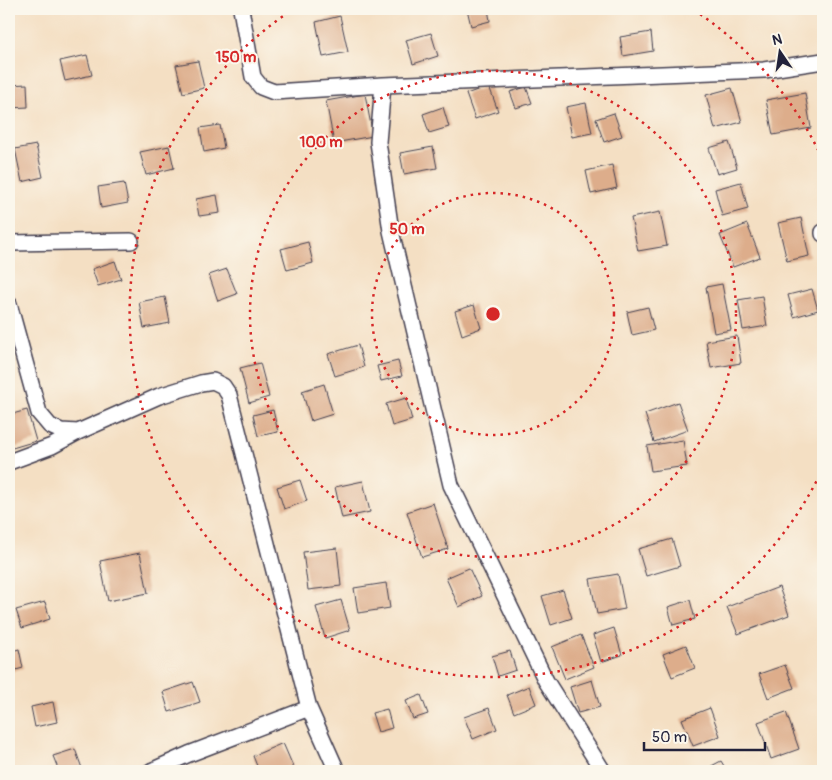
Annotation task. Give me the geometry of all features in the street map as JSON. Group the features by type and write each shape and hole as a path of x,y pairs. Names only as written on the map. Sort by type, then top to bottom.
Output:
{"street":[{"path":"241,9 253,77 261,87 274,92 382,85 764,70 823,60"},
{"path":"382,85 378,142 391,231 452,485 546,681 603,771"},
{"path":"9,243 131,241"},
{"path":"9,304 39,413 50,426 61,431 78,432"},
{"path":"9,462 52,446 78,432 159,396 213,381 223,386 230,395 309,708 337,771"},
{"path":"151,771 188,754 309,708"}],"building":[{"path":"467,9 488,9 490,21 471,26"},
{"path":"340,16 348,52 323,57 316,22"},
{"path":"651,32 653,51 623,56 620,37"},
{"path":"431,33 438,56 413,64 406,40"},
{"path":"87,55 92,75 65,81 60,61"},
{"path":"198,61 204,88 183,93 176,65"},
{"path":"27,84 28,107 9,108 9,85"},
{"path":"489,86 498,111 475,119 466,94"},
{"path":"526,87 532,103 516,108 510,92"},
{"path":"732,88 742,122 715,129 706,95"},
{"path":"805,93 811,128 773,135 766,100"},
{"path":"365,94 373,136 334,143 326,101"},
{"path":"586,103 592,133 572,137 566,107"},
{"path":"443,107 449,127 429,133 423,114"},
{"path":"614,113 622,136 604,142 596,119"},
{"path":"220,125 224,148 204,152 200,128"},
{"path":"729,142 737,168 717,174 709,148"},
{"path":"36,145 43,177 22,182 15,149"},
{"path":"169,146 174,168 146,175 140,152"},
{"path":"433,147 437,168 404,174 400,153"},
{"path":"612,165 617,188 591,194 586,171"},
{"path":"741,182 748,209 722,216 715,189"},
{"path":"124,183 128,203 101,208 98,187"},
{"path":"217,195 220,213 199,216 196,199"},
{"path":"660,212 667,246 638,251 631,218"},
{"path":"801,218 809,256 787,261 778,223"},
{"path":"747,224 760,257 733,267 720,235"},
{"path":"308,242 313,263 287,270 281,249"},
{"path":"115,261 121,279 98,286 92,269"},
{"path":"227,269 237,294 218,301 209,275"},
{"path":"722,284 731,330 714,333 706,287"},
{"path":"812,289 818,310 794,317 788,295"},
{"path":"762,296 767,326 743,330 738,300"},
{"path":"165,297 170,323 144,328 139,302"},
{"path":"474,305 481,328 462,335 455,311"},
{"path":"648,307 654,330 632,335 627,312"},
{"path":"737,336 741,363 711,368 706,341"},
{"path":"358,345 364,367 335,376 328,354"},
{"path":"398,361 402,376 381,381 377,366"},
{"path":"260,363 269,397 249,403 240,368"},
{"path":"324,384 333,414 311,421 302,391"},
{"path":"406,398 412,420 392,426 386,404"},
{"path":"678,402 688,430 654,442 645,414"},
{"path":"27,410 36,441 9,449 9,415"},
{"path":"273,410 278,432 258,436 253,415"},
{"path":"683,440 687,466 651,471 647,446"},
{"path":"300,480 307,501 284,509 277,487"},
{"path":"363,481 370,512 342,518 335,487"},
{"path":"433,503 448,549 422,557 407,512"},
{"path":"672,539 680,566 646,576 638,549"},
{"path":"337,548 341,586 308,590 303,552"},
{"path":"140,553 148,593 108,601 100,561"},
{"path":"469,568 482,596 459,607 446,578"},
{"path":"618,574 625,609 597,614 590,579"},
{"path":"386,583 390,608 358,613 354,588"},
{"path":"779,587 789,615 738,634 727,607"},
{"path":"563,590 572,618 551,625 542,596"},
{"path":"823,595 823,615 818,596"},
{"path":"341,600 350,630 325,638 316,607"},
{"path":"690,600 695,619 673,625 668,607"},
{"path":"45,602 50,619 22,628 16,610"},
{"path":"614,628 622,655 601,662 593,635"},
{"path":"581,635 594,667 565,679 552,647"},
{"path":"686,645 695,668 672,677 663,654"},
{"path":"19,649 23,668 9,672 9,652"},
{"path":"510,651 516,670 498,676 492,656"},
{"path":"785,665 794,688 768,698 759,674"},
{"path":"592,680 600,707 578,713 570,687"},
{"path":"193,682 200,702 169,712 163,692"},
{"path":"529,686 536,704 514,713 507,695"},
{"path":"421,695 428,714 413,719 406,701"},
{"path":"53,702 57,722 35,727 31,707"},
{"path":"489,708 497,729 473,739 464,717"},
{"path":"710,708 720,736 693,746 682,719"},
{"path":"387,709 392,728 378,732 372,713"},
{"path":"786,712 799,749 771,759 758,722"},
{"path":"283,743 295,771 259,771 253,756"},
{"path":"75,749 83,771 59,771 53,756"},
{"path":"721,761 727,771 702,771"}]}
